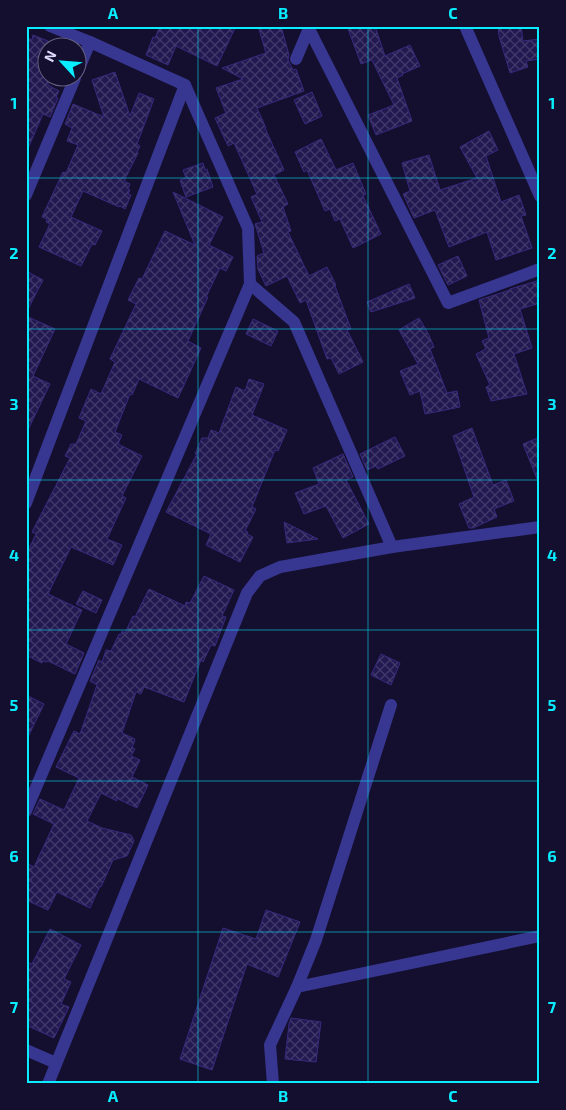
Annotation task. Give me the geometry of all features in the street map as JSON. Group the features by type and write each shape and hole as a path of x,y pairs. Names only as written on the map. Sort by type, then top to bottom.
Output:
{"street":[{"path":"26,811 250,284 248,228 185,85 50,26"},
{"path":"464,26 540,196"},
{"path":"296,59 309,28"},
{"path":"309,28 448,303 540,269"},
{"path":"88,47 90,42"},
{"path":"26,503 185,85"},
{"path":"26,195 71,88"},
{"path":"250,284 294,322 392,547"},
{"path":"48,1084 248,593 260,576 280,566 392,547 540,527"},
{"path":"273,1084 270,1045 316,940 391,705"},
{"path":"297,987 540,936"},
{"path":"26,1050 56,1063"}],"building":[{"path":"160,26 236,26 217,66 176,46 168,65 146,55 153,37 155,38"},
{"path":"258,26 281,26 289,55 288,60 293,70 296,69 304,91 257,108 284,170 274,175 288,204 283,207 291,231 288,232 309,276 327,267 336,285 351,329 347,330 363,362 339,374 331,358 327,359 306,300 300,303 287,276 266,286 258,269 257,256 264,253 255,224 262,222 251,197 257,194 234,143 228,146 215,118 226,113 216,88 243,79 222,68 266,53"},
{"path":"347,26 375,26 385,56 410,45 420,66 397,78 412,121 376,135 368,115 394,105 372,60 361,64"},
{"path":"498,26 521,26 523,41 540,39 540,59 526,61 528,67 510,73 499,36"},
{"path":"33,35 40,38 38,38 38,88 54,88 59,91 50,117 43,114 26,153 26,37 32,40"},
{"path":"115,72 130,116 139,93 154,99 137,144 140,146 138,153 124,181 130,184 128,194 131,195 125,209 83,191 71,217 102,231 95,245 92,244 81,266 39,247 50,224 46,222 47,219 42,217 63,172 66,173 78,145 67,141 72,128 65,124 73,104 104,117 92,80"},
{"path":"312,92 322,116 305,124 294,100"},
{"path":"489,131 498,150 486,156 501,202 519,195 526,215 521,216 532,248 496,260 487,232 449,247 435,210 414,218 403,194 410,191 402,163 429,155 440,190 477,178 460,147"},
{"path":"321,139 336,170 353,163 366,194 363,196 381,234 353,248 340,219 335,221 330,209 325,211 307,170 304,172 295,152"},
{"path":"203,163 213,187 186,197 180,180 186,178 183,170"},
{"path":"173,192 223,217 209,245 233,257 226,271 220,268 188,341 201,348 178,398 139,379 132,395 130,394 115,432 122,435 118,444 142,456 122,496 126,498 107,539 122,545 113,565 71,547 48,594 82,610 66,644 84,653 75,674 48,661 43,661 42,663 26,655 26,555 36,534 32,532 70,458 65,456 71,444 76,444 86,421 79,418 91,389 101,394 115,362 110,359 136,304 128,300 139,278 142,279 165,231 195,245"},
{"path":"458,256 467,276 448,285 438,265"},
{"path":"26,271 43,280 26,313"},
{"path":"540,280 540,303 520,309 532,348 514,354 527,394 491,401 486,387 490,385 476,354 486,349 482,341 489,338 479,300"},
{"path":"409,284 415,298 371,312 367,302"},
{"path":"26,316 55,329 33,376 50,384 26,434"},
{"path":"419,318 434,347 430,349 447,393 457,391 460,407 425,414 420,391 410,395 400,371 418,364 399,330"},
{"path":"253,319 278,331 271,346 246,334"},
{"path":"249,379 264,384 252,415 287,430 278,451 275,450 252,507 256,509 245,531 253,537 240,562 206,545 211,534 166,512 197,454 195,454 202,438 208,438 211,430 219,433 236,387 245,391"},
{"path":"472,428 493,485 506,480 514,501 494,509 497,517 469,528 459,504 474,497 453,436"},
{"path":"395,437 405,456 378,469 376,466 367,470 360,454"},
{"path":"540,437 540,484 539,484 523,444"},
{"path":"343,454 353,477 346,480 369,524 343,538 326,506 304,514 295,493 319,484 313,468"},
{"path":"284,522 318,539 287,543"},
{"path":"204,576 234,590 222,616 226,617 215,646 211,645 203,662 201,660 184,702 144,687 141,694 136,692 122,733 135,739 132,747 135,749 131,756 140,760 132,777 148,785 137,808 101,793 87,821 102,828 131,835 134,841 127,856 113,860 90,908 57,892 48,910 26,900 26,863 34,867 54,824 33,814 40,799 64,810 79,778 56,767 74,731 80,734 97,685 90,681 99,660 102,662 106,650 111,651 119,634 121,635 122,631 125,633 149,589 185,606 186,602 190,603"},
{"path":"83,591 102,600 96,613 76,604"},
{"path":"381,654 400,663 391,685 371,675"},
{"path":"26,695 44,704 26,741"},
{"path":"266,910 300,922 278,977 247,964 212,1070 180,1059 223,928 256,939"},
{"path":"50,929 81,945 64,979 71,982 61,1004 69,1007 54,1038 26,1025 26,962 32,964"},
{"path":"291,1018 321,1022 316,1062 285,1059"}]}
